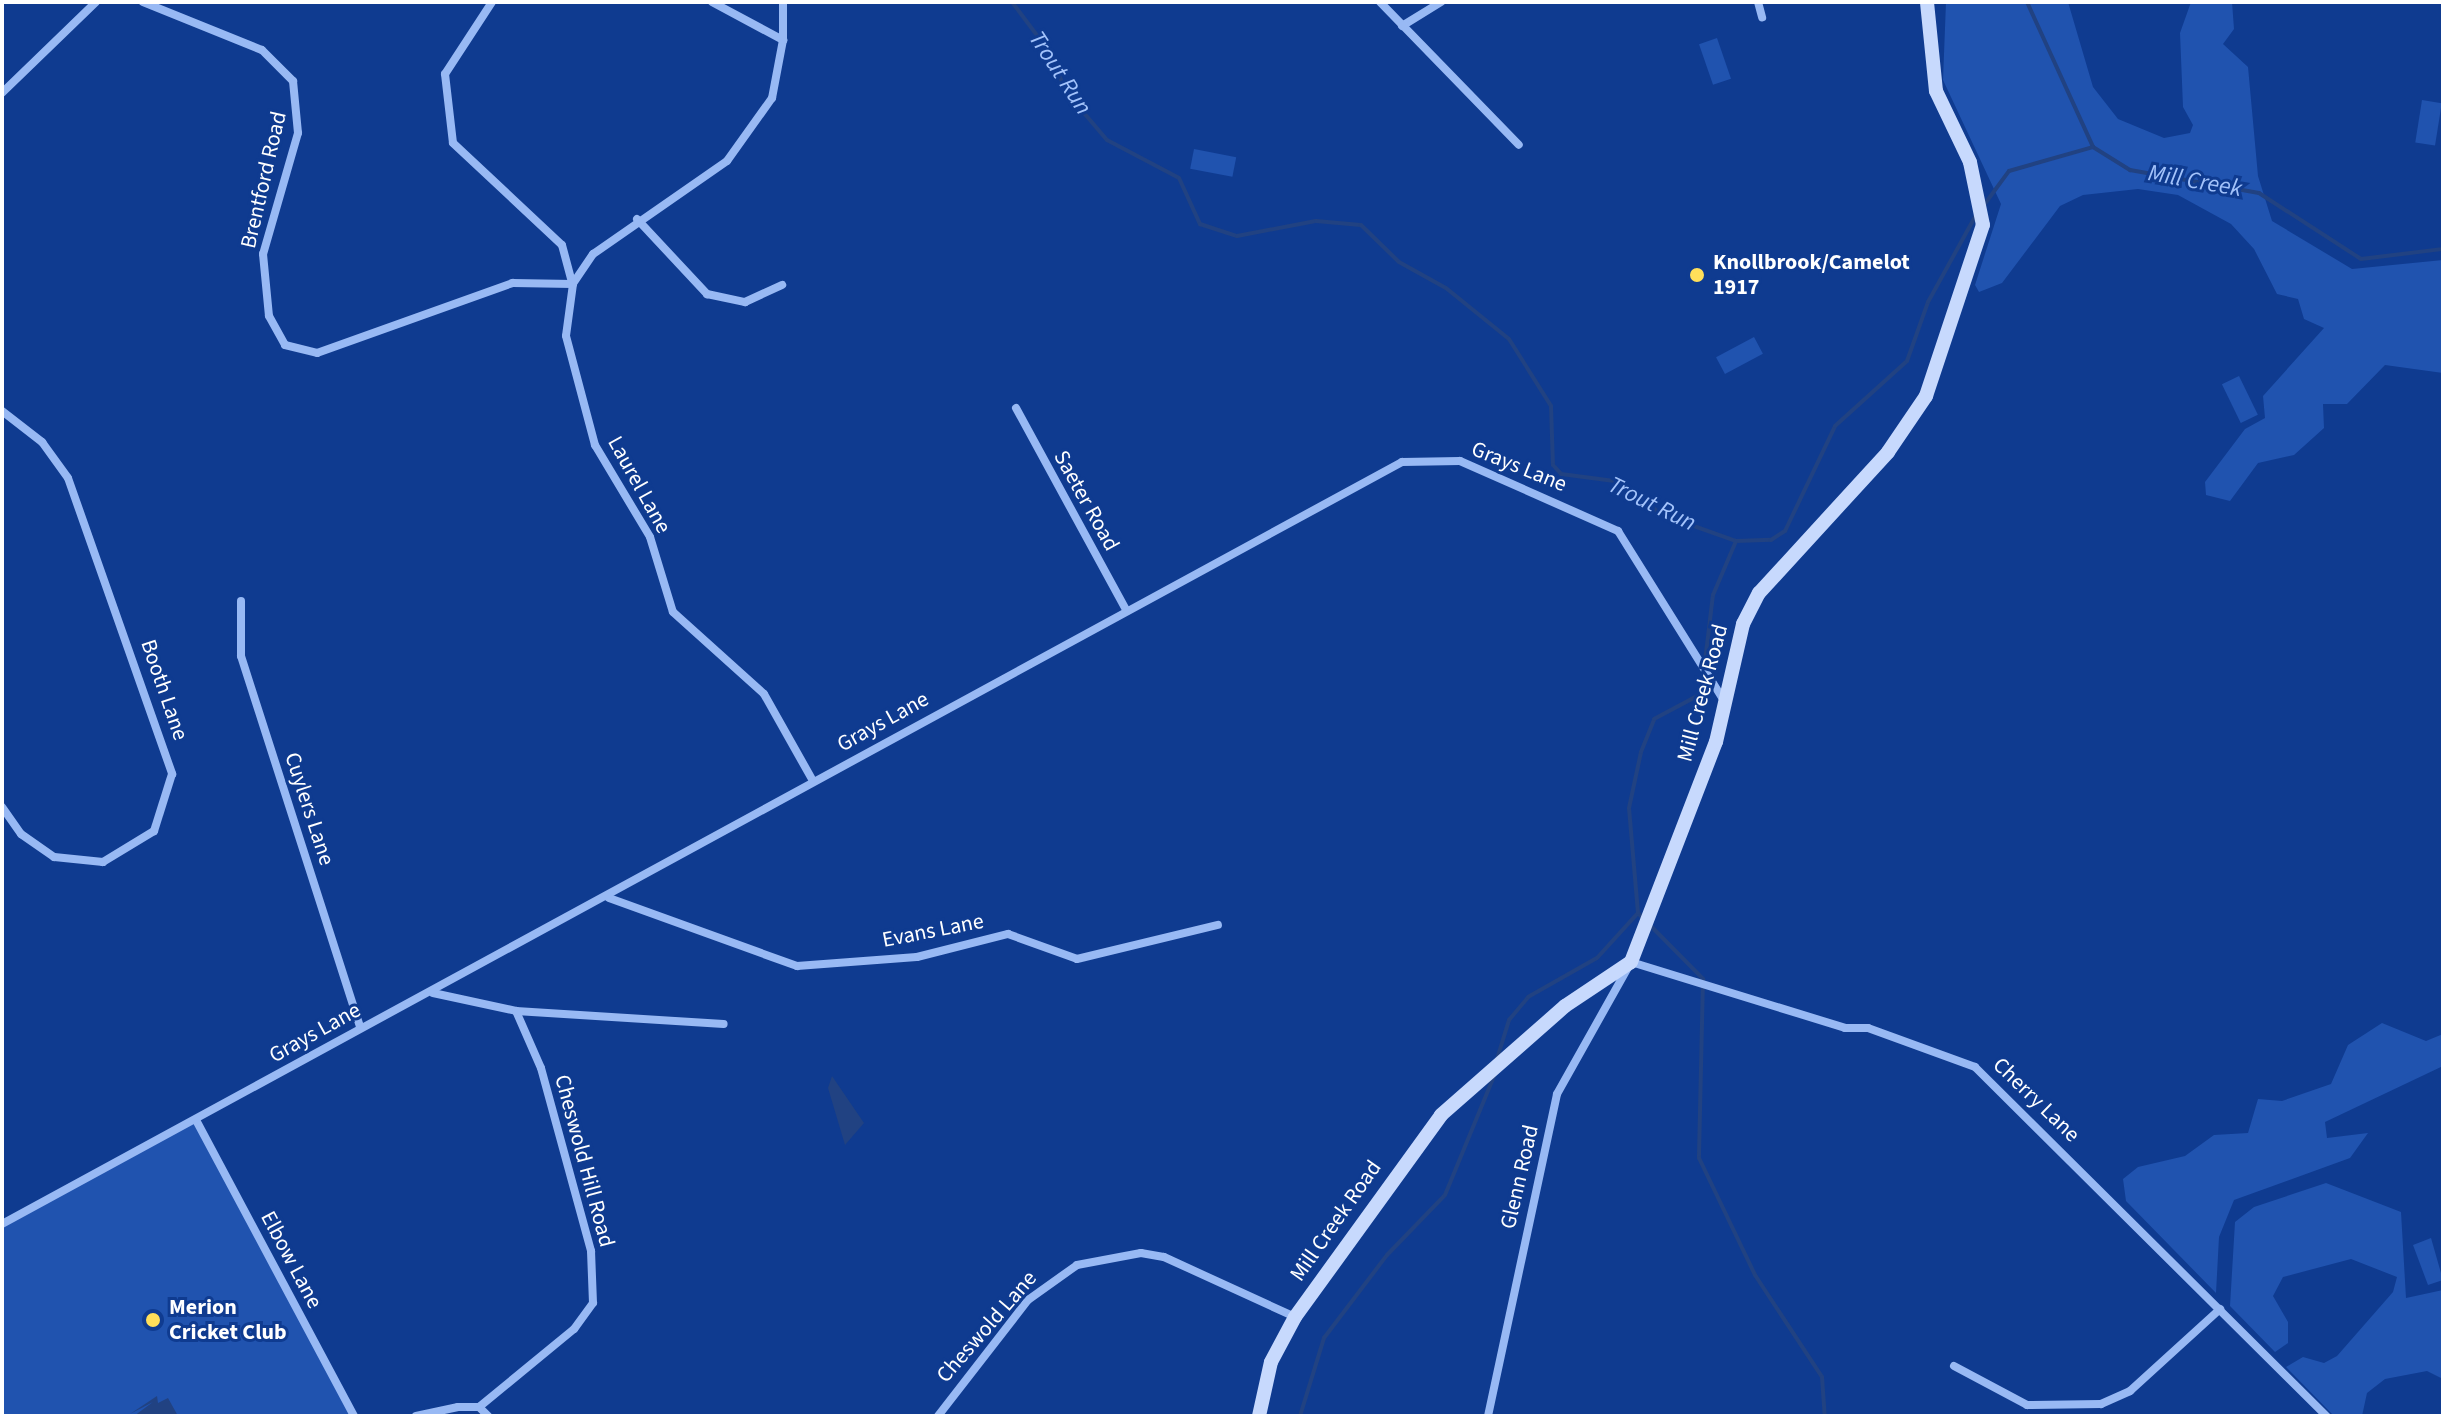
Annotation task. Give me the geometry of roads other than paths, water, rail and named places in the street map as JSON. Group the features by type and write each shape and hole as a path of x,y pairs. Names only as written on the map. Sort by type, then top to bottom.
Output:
{"street":[{"path":"2,93 96,2"},
{"name":"Brentford Road","path":"143,2 262,50 293,81 298,133 263,265 269,316 285,345 317,353 513,283 573,284"},
{"path":"492,2 445,74 453,143 562,245 573,284"},
{"path":"712,2 783,40"},
{"name":"Laurel Lane","path":"783,2 780,78 747,139 727,161 603,243 573,284 566,336 589,430 650,537 673,612 764,694 813,781"},
{"path":"1380,2 1519,145"},
{"path":"1402,26 1441,2"},
{"path":"1758,2 1762,17"},
{"name":"Mill Creek Road","path":"1259,1416 1271,1362 1295,1317 1441,1115 1565,1006 1631,962 1725,702 1733,652 1759,593 1831,519 1920,406 1981,207 1970,162 1936,91 1927,2"},
{"path":"637,219 707,294 745,302 782,285"},
{"name":"Saeter Road","path":"1016,408 1126,610"},
{"name":"Booth Lane","path":"2,411 42,442 68,478 172,774 154,831 103,862 54,857 21,834 2,807"},
{"name":"Grays Lane","path":"2,1224 196,1120 360,1027 433,993 609,898 813,781 1369,476 1431,457 1460,461 1618,531 1725,702"},
{"name":"Cuylers Lane","path":"241,601 241,656 360,1027"},
{"name":"Evans Lane","path":"609,898 797,966 917,957 1008,934 1077,959 1218,925"},
{"name":"Cherry Lane","path":"1631,962 1845,1028 1868,1028 1975,1067 2327,1416"},
{"name":"Glenn Road","path":"1488,1416 1491,1376 1557,1094 1631,962"},
{"path":"433,993 516,1011 724,1024"},
{"name":"Cheswold Hill Road","path":"479,1407 574,1329 593,1303 591,1251 541,1068 516,1011"},
{"name":"Elbow Lane","path":"196,1120 354,1416"},
{"name":"Cheswold Lane","path":"938,1416 1028,1300 1077,1265 1141,1253 1164,1257 1295,1317"},
{"path":"1954,1366 2027,1405 2101,1404 2130,1391 2220,1309"},
{"path":"416,1416 479,1407 488,1416"}],"waterway":[{"name":"Trout Run","path":"1012,2 1048,50 1067,93 1107,140 1179,178 1200,224 1237,236 1316,221 1361,225 1399,262 1446,288 1509,339 1551,406 1553,465 1561,474 1615,481 1663,515 1736,541 1771,540 1785,531 1835,426 1907,361 1928,302 1976,215"},
{"name":"Mill Creek","path":"2027,2 2093,147 2130,170 2259,193 2361,259 2443,249"},
{"name":"Trout Run","path":"1984,205 2009,171 2093,147"},
{"path":"1497,1059 1509,1020 1528,997 1597,958 1638,913 1629,808 1641,752 1654,719 1701,694 1713,595 1736,541"},
{"path":"1638,913 1703,979 1699,1158 1755,1275 1822,1377 1825,1416"},
{"path":"1300,1416 1324,1338 1387,1255 1445,1195 1494,1076"}],"place":[{"name":"Knollbrook/Camelot 1917","path":"1697,275"},
{"name":"Merion Cricket Club","path":"153,1320"}]}
